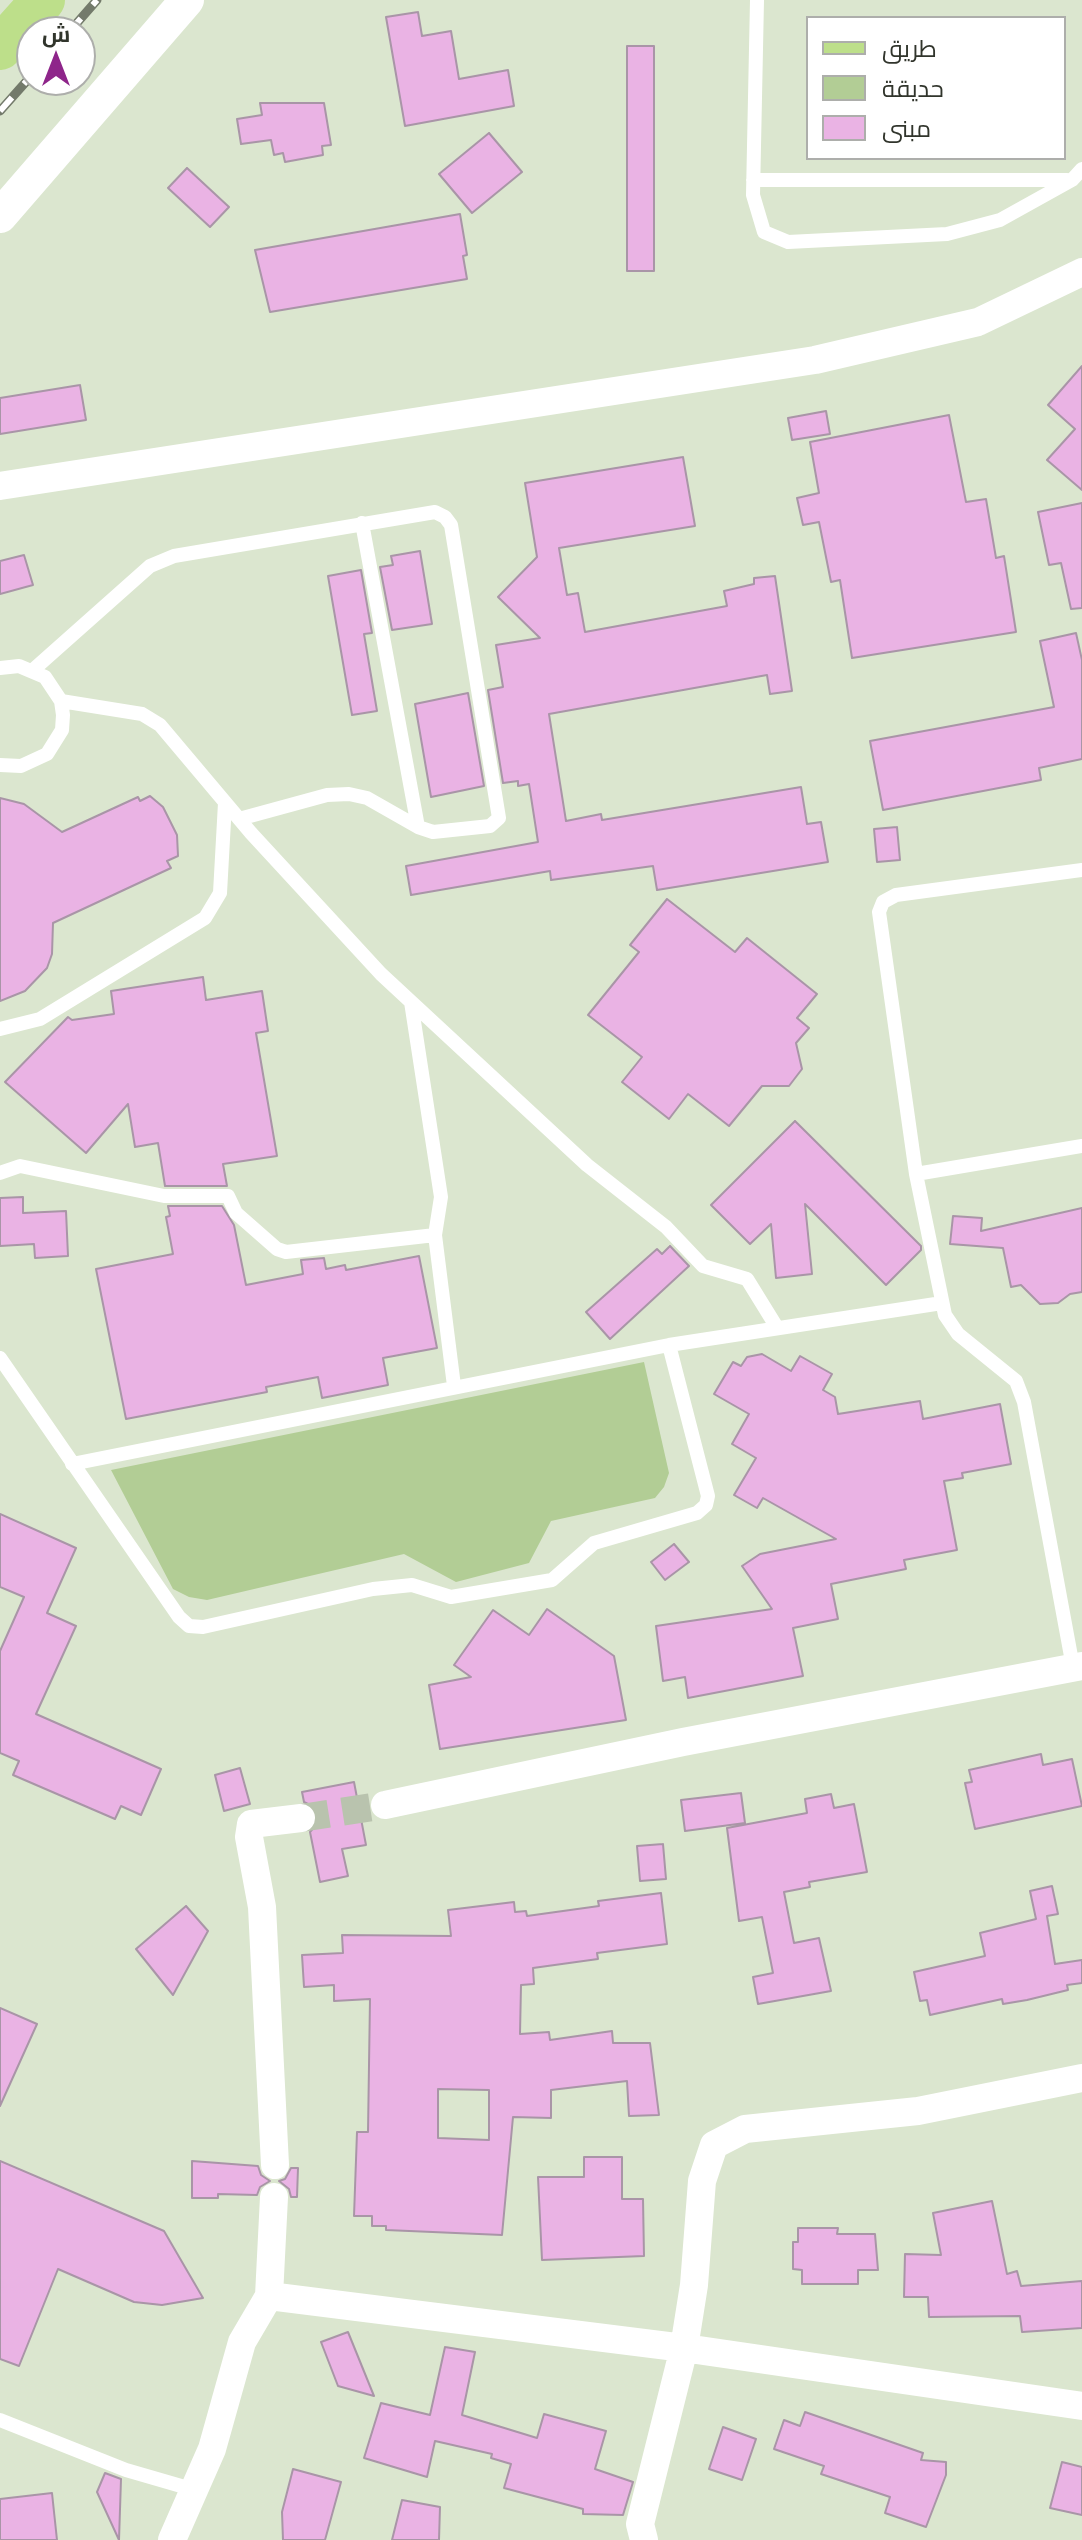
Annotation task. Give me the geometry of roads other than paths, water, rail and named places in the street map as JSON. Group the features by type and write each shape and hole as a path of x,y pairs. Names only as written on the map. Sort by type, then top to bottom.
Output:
{"main road":[{"path":"0,48 43,0"}],"street":[{"path":"0,216 187,0"},
{"path":"0,486 815,360 978,322 1082,272"},
{"path":"385,1805 683,1742 1078,1667"},
{"path":"275,2165 262,1907 249,1837 251,1824 301,1818"},
{"path":"644,2540 640,2524 684,2348 694,2285 702,2181 714,2145 745,2129 918,2111 1082,2078"},
{"path":"172,2540 212,2449 242,2342 269,2296 274,2197"},
{"path":"269,2296 684,2348 1082,2406"}],"lane":[{"path":"757,0 753,180 755,211 764,232 788,242 947,234 1000,220 1077,174"},
{"path":"753,180 1077,174"},
{"path":"33,670 150,566 174,556 435,512 445,517 451,525 499,818 490,826 433,832 418,827 367,798 349,794 327,795 239,819"},
{"path":"362,523 418,827"},
{"path":"0,668 19,666 45,677 61,701 62,730 47,754 21,766 0,765"},
{"path":"61,701 142,714 160,725 239,819 381,974 587,1165 666,1227 703,1266 747,1279 776,1326"},
{"path":"0,1029 40,1019 205,918 220,893 225,803"},
{"path":"1078,1667 1024,1402 1016,1381 950,1325 942,1303 916,1174 879,912 883,902 896,895 1082,870"},
{"path":"411,1002 441,1197 435,1235 454,1386"},
{"path":"916,1174 1082,1146"},
{"path":"0,1173 20,1166 164,1196 228,1196 236,1213 277,1249 286,1252 435,1235"},
{"path":"72,1464 669,1345 776,1326 942,1303"},
{"path":"0,1358 179,1617 189,1626 203,1627 373,1589 412,1585 451,1597 552,1580 594,1543 697,1513 706,1505 708,1496 669,1345"},
{"path":"0,2420 126,2470 195,2490"}],"tunnel":[{"path":"301,1818 385,1805"}],"railway":[{"path":"83,16 97,0"},
{"path":"0,111 16,93"}]}
